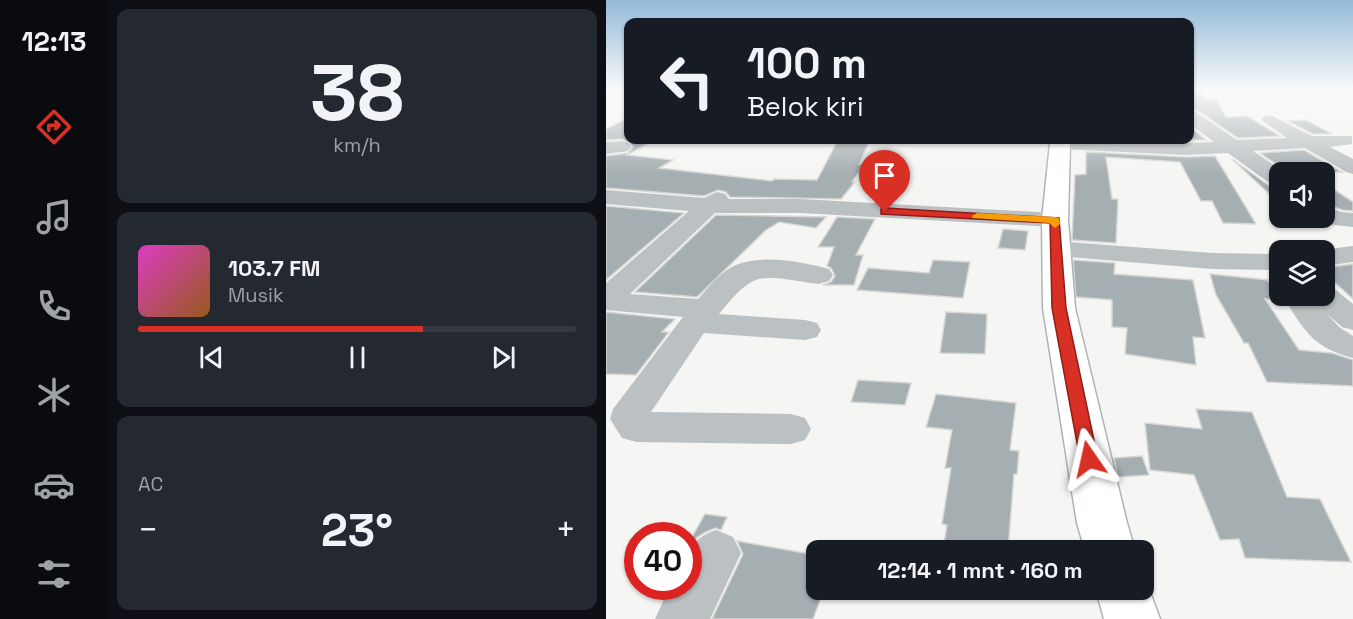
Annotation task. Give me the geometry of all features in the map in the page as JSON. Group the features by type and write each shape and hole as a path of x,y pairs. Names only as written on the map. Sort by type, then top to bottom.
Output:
{"street":[{"path":"1194,119 1269,172"},
{"path":"1270,120 1353,168"},
{"path":"1097,144 1148,148 1345,140"},
{"path":"1059,144 1055,244 1059,308 1107,540"},
{"path":"609,198 800,206 1269,278"},
{"path":"606,300 717,203"},
{"path":"1335,218 1353,220"},
{"path":"1055,244 1212,261 1269,262"},
{"path":"1335,256 1353,254"},
{"path":"791,429 636,427 630,420 632,409 701,315 740,274 756,269 819,275"},
{"path":"606,300 805,330"},
{"path":"1335,304 1353,320"},
{"path":"1305,306 1325,333 1343,346 1353,347"},
{"path":"682,619 716,554"},
{"path":"1126,600 1132,619"}],"building":[{"path":"1209,118 1250,118 1280,136 1238,138"},
{"path":"624,120 624,140 606,140 606,129"},
{"path":"1306,120 1332,134 1313,134 1288,121"},
{"path":"1194,130 1206,140 1194,140"},
{"path":"631,144 647,144 627,155 673,160 659,168 772,181 774,179 817,180 836,144 868,144 859,164 865,164 852,182 855,182 841,199 730,197 726,192 718,190 704,196 606,188 606,156 628,153 633,147"},
{"path":"1304,150 1325,162 1273,162 1260,153"},
{"path":"1086,152 1187,157 1215,156 1256,224 1223,223 1212,201 1201,201 1180,162 1106,157 1112,199 1118,199 1116,243 1072,240 1075,175 1086,174"},
{"path":"1232,159 1269,186 1269,194"},
{"path":"1335,190 1353,202 1353,211 1335,207"},
{"path":"606,206 684,213 606,280"},
{"path":"716,215 826,217 816,228 779,222 766,230 697,297 635,292"},
{"path":"837,217 875,219 856,255 863,255 854,285 823,285 831,282 835,276 831,268 827,266 834,247 818,247"},
{"path":"1003,229 1028,231 1025,250 998,248"},
{"path":"933,260 970,262 963,298 857,290 868,268 929,273"},
{"path":"1073,260 1115,263 1114,274 1193,280 1205,338 1193,337 1196,365 1125,354 1127,328 1112,327 1112,300 1076,297"},
{"path":"1353,264 1353,299 1335,283 1335,266"},
{"path":"1210,274 1268,280 1269,299 1265,299 1299,350 1332,353 1353,360 1353,386 1267,382 1248,343 1244,343 1216,295"},
{"path":"606,312 675,319 662,332 669,332 636,375 606,374"},
{"path":"946,312 987,314 985,354 940,353"},
{"path":"858,380 911,383 905,405 851,402"},
{"path":"936,394 1016,403 1010,450 1019,451 1017,474 1014,474 1009,540 945,540 947,525 942,524 951,468 945,468 952,430 926,427"},
{"path":"1196,409 1252,412 1287,497 1320,499 1351,562 1245,558 1239,539 1220,540 1194,475 1150,470 1145,423 1202,429"},
{"path":"1142,456 1149,475 1118,477 1114,458"},
{"path":"705,514 727,517 721,530 715,528 702,534 700,522"},
{"path":"737,541 806,553 806,600 820,600 813,619 712,619 743,554"}],"slow traffic":[{"path":"977,216 1055,220 1055,224"}],"route":[{"path":"885,212 1055,220 1059,308 1089,459"}]}
